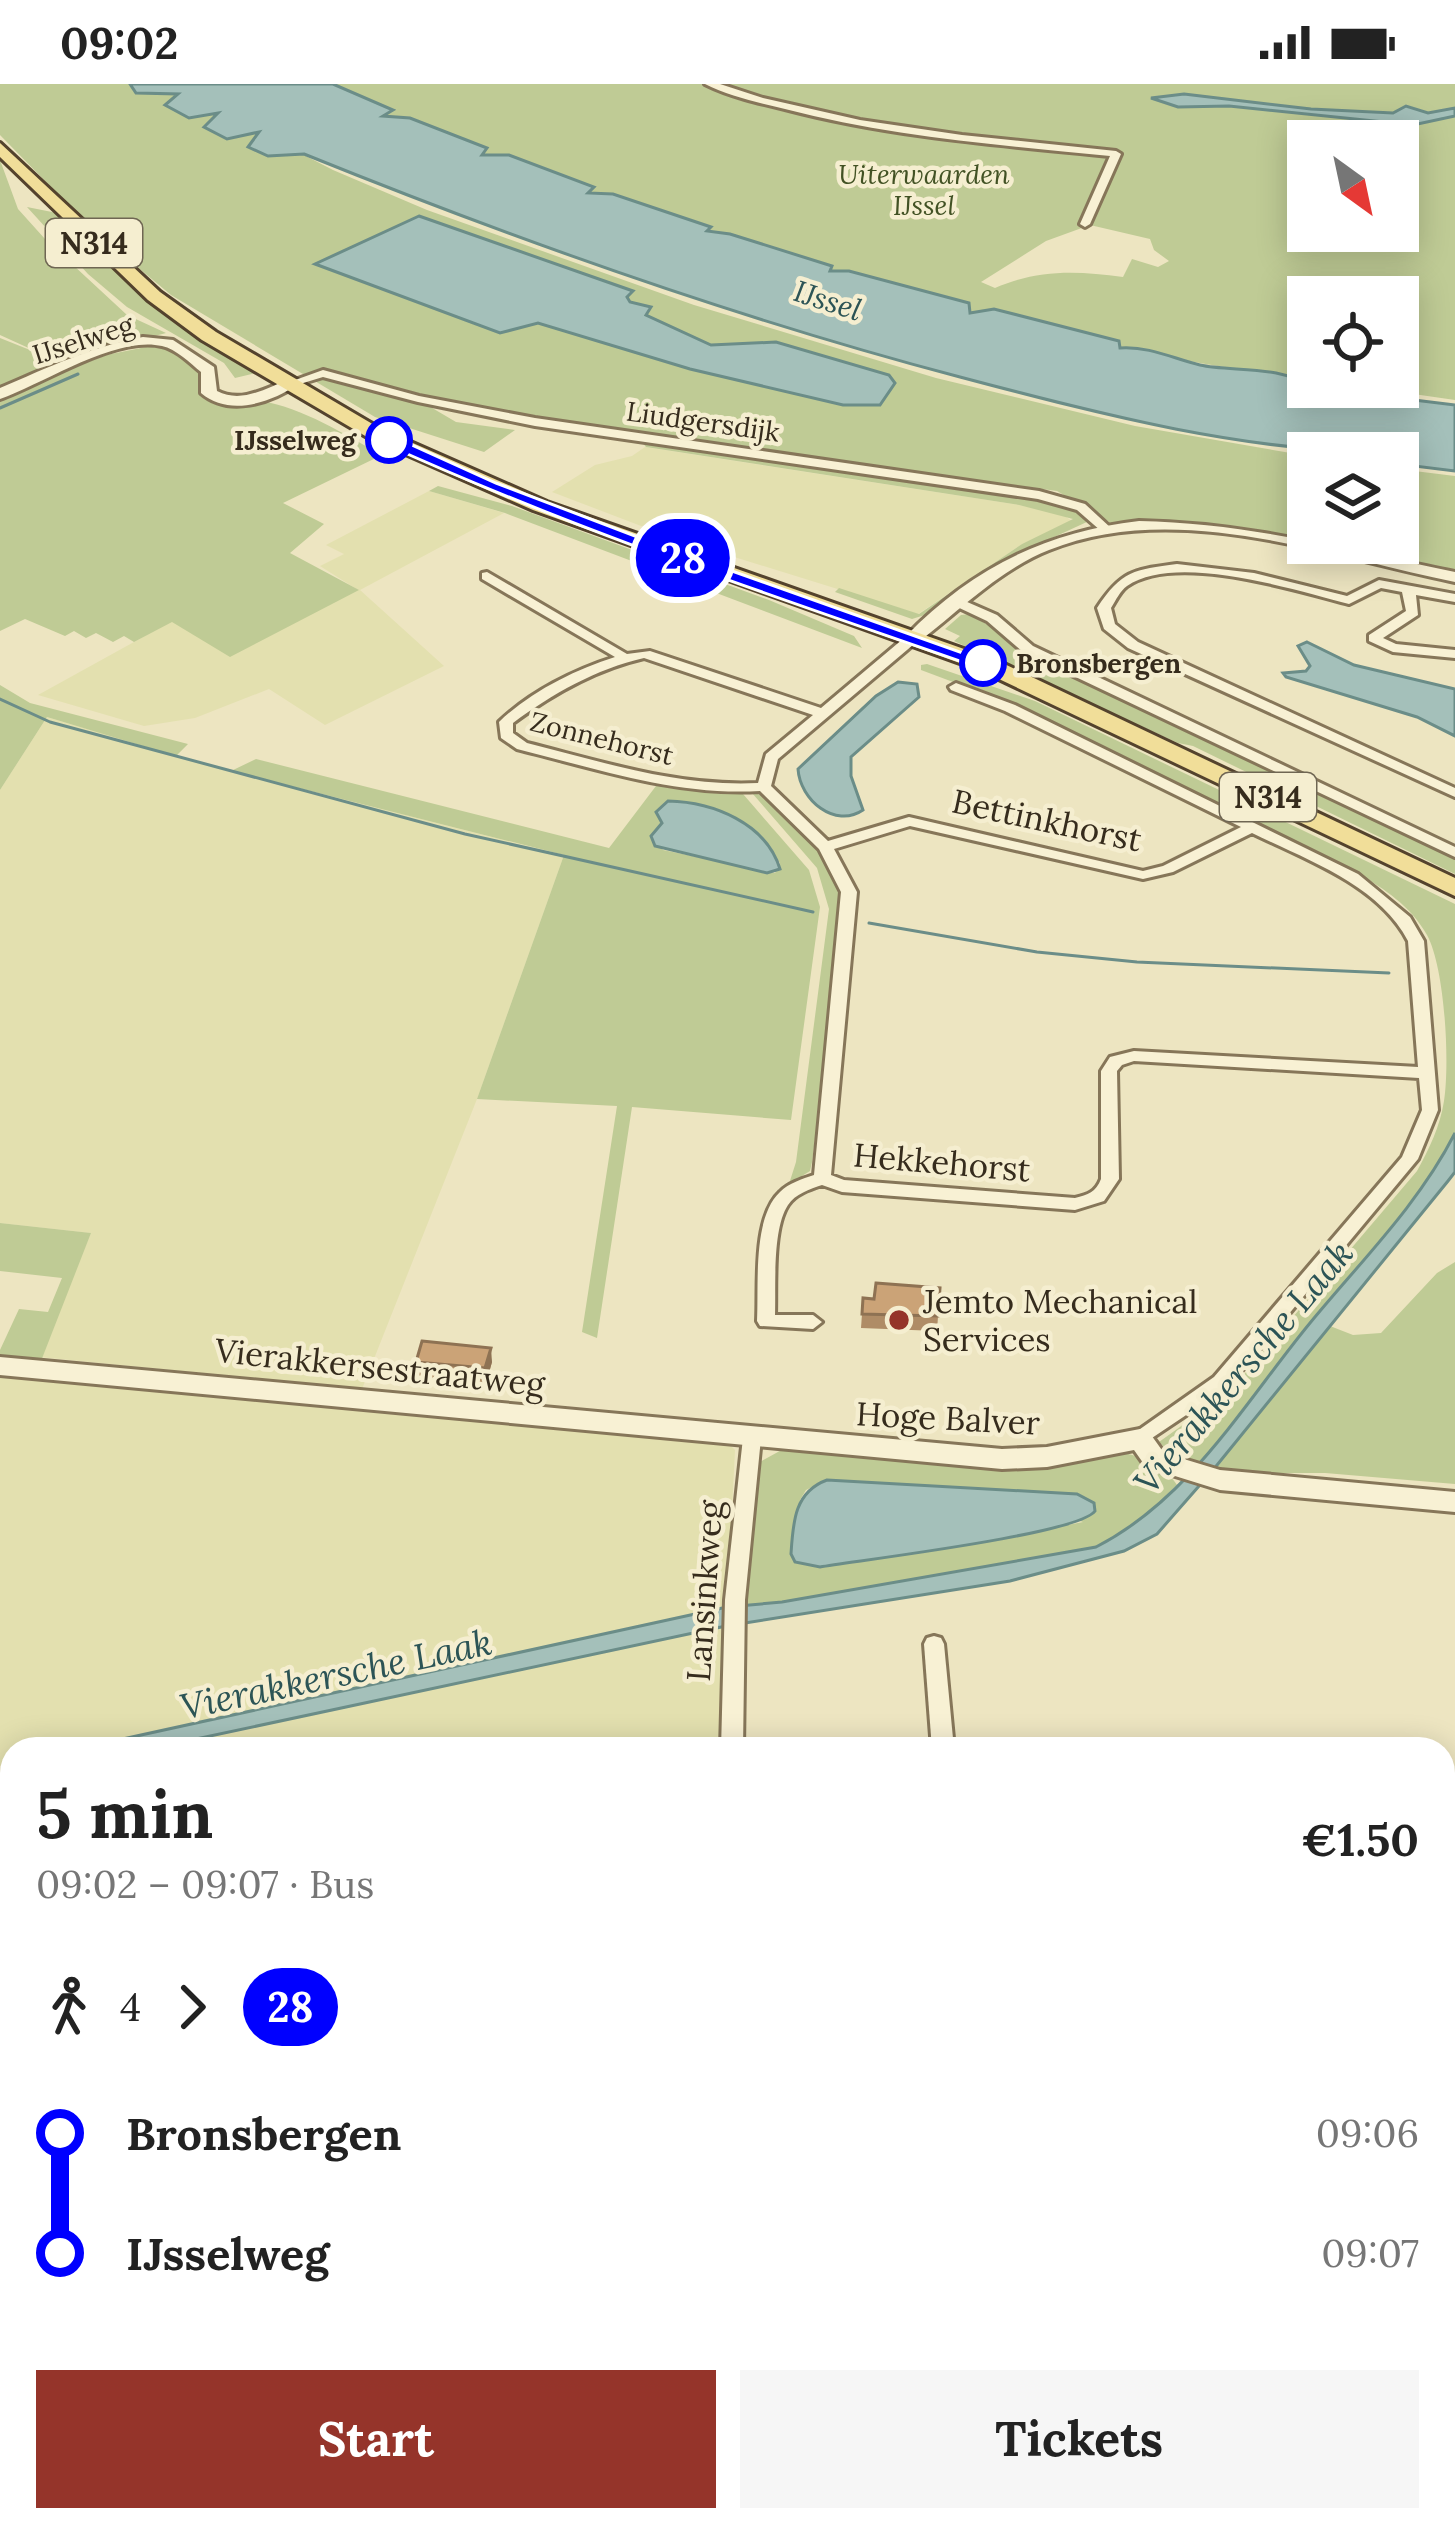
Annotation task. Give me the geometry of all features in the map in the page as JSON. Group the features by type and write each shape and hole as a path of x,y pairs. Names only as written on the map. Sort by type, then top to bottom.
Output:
{"main road":[{"name":"N314","path":"0,148 129,275 197,328 374,433 490,486 650,548 915,636 1081,706 1455,888"}],"street":[{"path":"710,84 799,112 866,126 1116,154 1085,224"},
{"name":"IJselweg","path":"0,394 90,357 154,341 175,347 209,370 208,393 217,400 246,400 290,384"},
{"name":"Liudgersdijk","path":"290,384 323,373 418,399 535,422 1039,495 1082,507 1105,528"},
{"path":"764,787 772,757 958,602 1036,549 1105,528 1190,524 1455,577"},
{"path":"1455,598 1379,584 1349,600 1263,580 1173,568 1142,572 1119,583 1104,603 1108,626 1133,644 1428,773 1455,794"},
{"path":"487,576 625,658 660,656 822,713"},
{"path":"1408,589 1413,612 1374,638 1393,648 1455,654"},
{"path":"958,602 992,618 1028,649 1455,853"},
{"name":"Zonnehorst","path":"625,658 524,707 506,722 506,735 522,746 689,784 722,790 764,787"},
{"path":"956,688 1010,709 1352,877 1405,920 1416,941 1430,1110 1410,1159 1221,1382 1140,1439 1155,1460 1220,1480 1455,1502"},
{"name":"Hekkehorst","path":"764,787 826,847 849,892 822,1178 842,1186 1076,1204 1096,1200 1106,1192 1110,1179 1109,1071 1116,1061 1134,1055 1429,1073"},
{"name":"Bettinkhorst","path":"826,847 909,821 1143,875 1251,828"},
{"path":"813,1322 766,1321 769,1271 776,1208 795,1189 822,1178"},
{"name":"Vierakkersestraatweg","path":"0,1366 752,1438"},
{"name":"Hoge Balver","path":"752,1438 1023,1460 1140,1439"},
{"name":"Lansinkweg","path":"732,1737 735,1600 752,1438"},
{"path":"934,1644 942,1737"}],"shaded area":[{"path":"645,447 1019,505 1064,515 1073,522 1022,544 918,614 670,537 552,492 595,465 632,456"},
{"path":"429,491 504,513 360,590 444,666 325,725 269,689 195,718 144,726 38,695 172,621 358,590 320,566 344,554 326,545"},
{"path":"47,717 223,769 564,855 477,1099 362,1389 39,1357 91,1233 0,1223 0,790"},
{"path":"0,1370 725,1440 735,1450 727,1607 132,1737 0,1737"},
{"path":"726,1626 722,1737 205,1737"}],"green space":[{"path":"0,84 166,84 333,170 427,210 694,305 936,378 1135,426 1287,452 1287,541 1197,523 1111,523 1057,491 603,431 424,395 336,371 328,376 422,402 456,422 515,430 484,452 375,417 171,295 94,231 0,135"},
{"name":"Uiterwaarden IJssel","path":"315,84 1455,84 1455,400 1419,395 1419,276 1287,276 1287,376 1234,369 1089,341 874,285 626,207 417,129","holes":["1090,225 1150,239 1154,250 1169,261 1158,267 1132,259 1123,277 1058,273 995,288 981,282 1046,241"]},
{"path":"0,160 18,209 45,239 127,315 166,333 76,357 38,340 66,362 0,389 0,338 55,360 0,335"},
{"path":"27,207 57,213 136,288 256,373 235,378 224,363 127,307 88,274"},
{"path":"161,344 203,371 203,392 212,403 277,404 382,455 283,503 324,524 290,553 359,590 230,657 172,622 134,642 124,636 113,642 96,633 86,638 74,631 65,636 25,619 0,631 0,396 106,355"},
{"path":"642,442 1049,500 1068,505 1089,521 1026,550 928,614 912,619 835,592 839,588 919,614 1022,544 1073,519 1019,505 646,447"},
{"path":"1419,472 1455,476 1455,574 1404,564 1419,564"},
{"path":"438,486 512,506 769,600 854,636 862,648 505,513 429,491"},
{"path":"970,614 1050,663 1455,858 1455,874 1193,746 954,641 960,636 945,629 961,615"},
{"path":"927,664 1035,701 1455,904 1455,1133 1423,1187 1198,1465 1159,1442 1230,1391 1417,1171 1430,1146 1446,1084 1442,992 1433,950 1405,907 1358,873 1017,706 921,670"},
{"path":"0,685 30,703 188,744 176,756 47,717 0,790"},
{"path":"256,759 609,848 659,782 743,794 809,870 820,907 791,1120 632,1107 597,1338 582,1332 617,1106 477,1099 564,855 231,771","holes":["668,801 718,810 758,836 780,863 775,873 663,850 651,836 662,823 657,812"]},
{"path":"752,793 768,796 816,849 835,878 844,912 812,1162 810,1171 789,1184 796,1162 829,909 817,868"},
{"path":"0,1223 91,1233 41,1361 0,1357 0,1350 19,1309 48,1312 62,1278 0,1271"},
{"path":"1455,1262 1455,1484 1325,1473 1211,1473 1330,1326 1353,1335 1381,1333 1437,1273"},
{"path":"787,1447 1118,1452 1151,1462 1177,1485 1137,1524 1096,1547 782,1602 727,1607 758,1463","holes":["827,1480 981,1490 1083,1522 1006,1537 800,1500 806,1490"]}],"water":[{"name":"IJssel","path":"130,84 333,84 393,110 383,116 410,118 487,148 482,155 509,155 594,187 588,193 613,194 711,227 707,231 832,266 830,271 849,271 969,303 970,313 994,309 1119,341 1120,348 1213,367 1285,375 1287,408 1419,408 1419,401 1455,405 1455,471 1419,467 1419,432 1287,432 1287,446 1232,439 1068,405 876,354 629,276 304,154 268,156 248,147 259,132 227,139 204,127 218,113 189,118 165,105 178,94 136,93"},
{"path":"1184,94 1393,113 1406,106 1428,113 1455,108 1455,116 1419,124 1419,120 1365,120 1229,106 1178,107 1151,98"},
{"path":"419,216 633,291 627,297 630,302 651,307 646,315 711,345 776,342 889,375 895,383 880,405 843,405 690,369 538,323 500,333 315,264"},
{"path":"1307,642 1354,665 1455,689 1455,736 1417,717 1286,677 1283,673 1306,671 1310,666 1298,646"},
{"path":"898,682 917,684 919,697 851,757 851,776 863,810 831,814 812,801 798,769 876,696"},
{"path":"668,801 703,806 736,818 763,839 780,869 767,873 655,846 651,836 662,823 656,812"},
{"path":"1455,1133 1455,1172 1448,1181 1157,1534 1124,1551 1010,1581 726,1626 205,1737 132,1737 727,1607 782,1602 1096,1547 1160,1503 1214,1447 1407,1208"},
{"path":"827,1480 1077,1494 1094,1503 1095,1511 1051,1528 967,1545 820,1567 795,1562 791,1554 797,1510 808,1492"}],"building":[{"path":"876,1283 940,1288 938,1316 862,1314 863,1298 874,1299"},
{"path":"422,1341 491,1348 485,1368 416,1362"}],"waterway":[{"path":"0,408 78,374"},
{"path":"0,699 50,722 465,834 813,912"},
{"path":"869,923 1037,952 1137,962 1389,973"}],"bus line":[{"name":"28","path":"389,440 490,486 650,548 806,598 983,663"}],"place":[{"name":"IJsselweg","path":"389,440"},
{"name":"Bronsbergen","path":"983,663"},
{"name":"Jemto Mechanical Services","path":"899,1320"}],"water label":[{"name":"Vierakkersche Laak","path":"1243,1367"},
{"name":"Vierakkersche Laak","path":"336,1674"}]}
